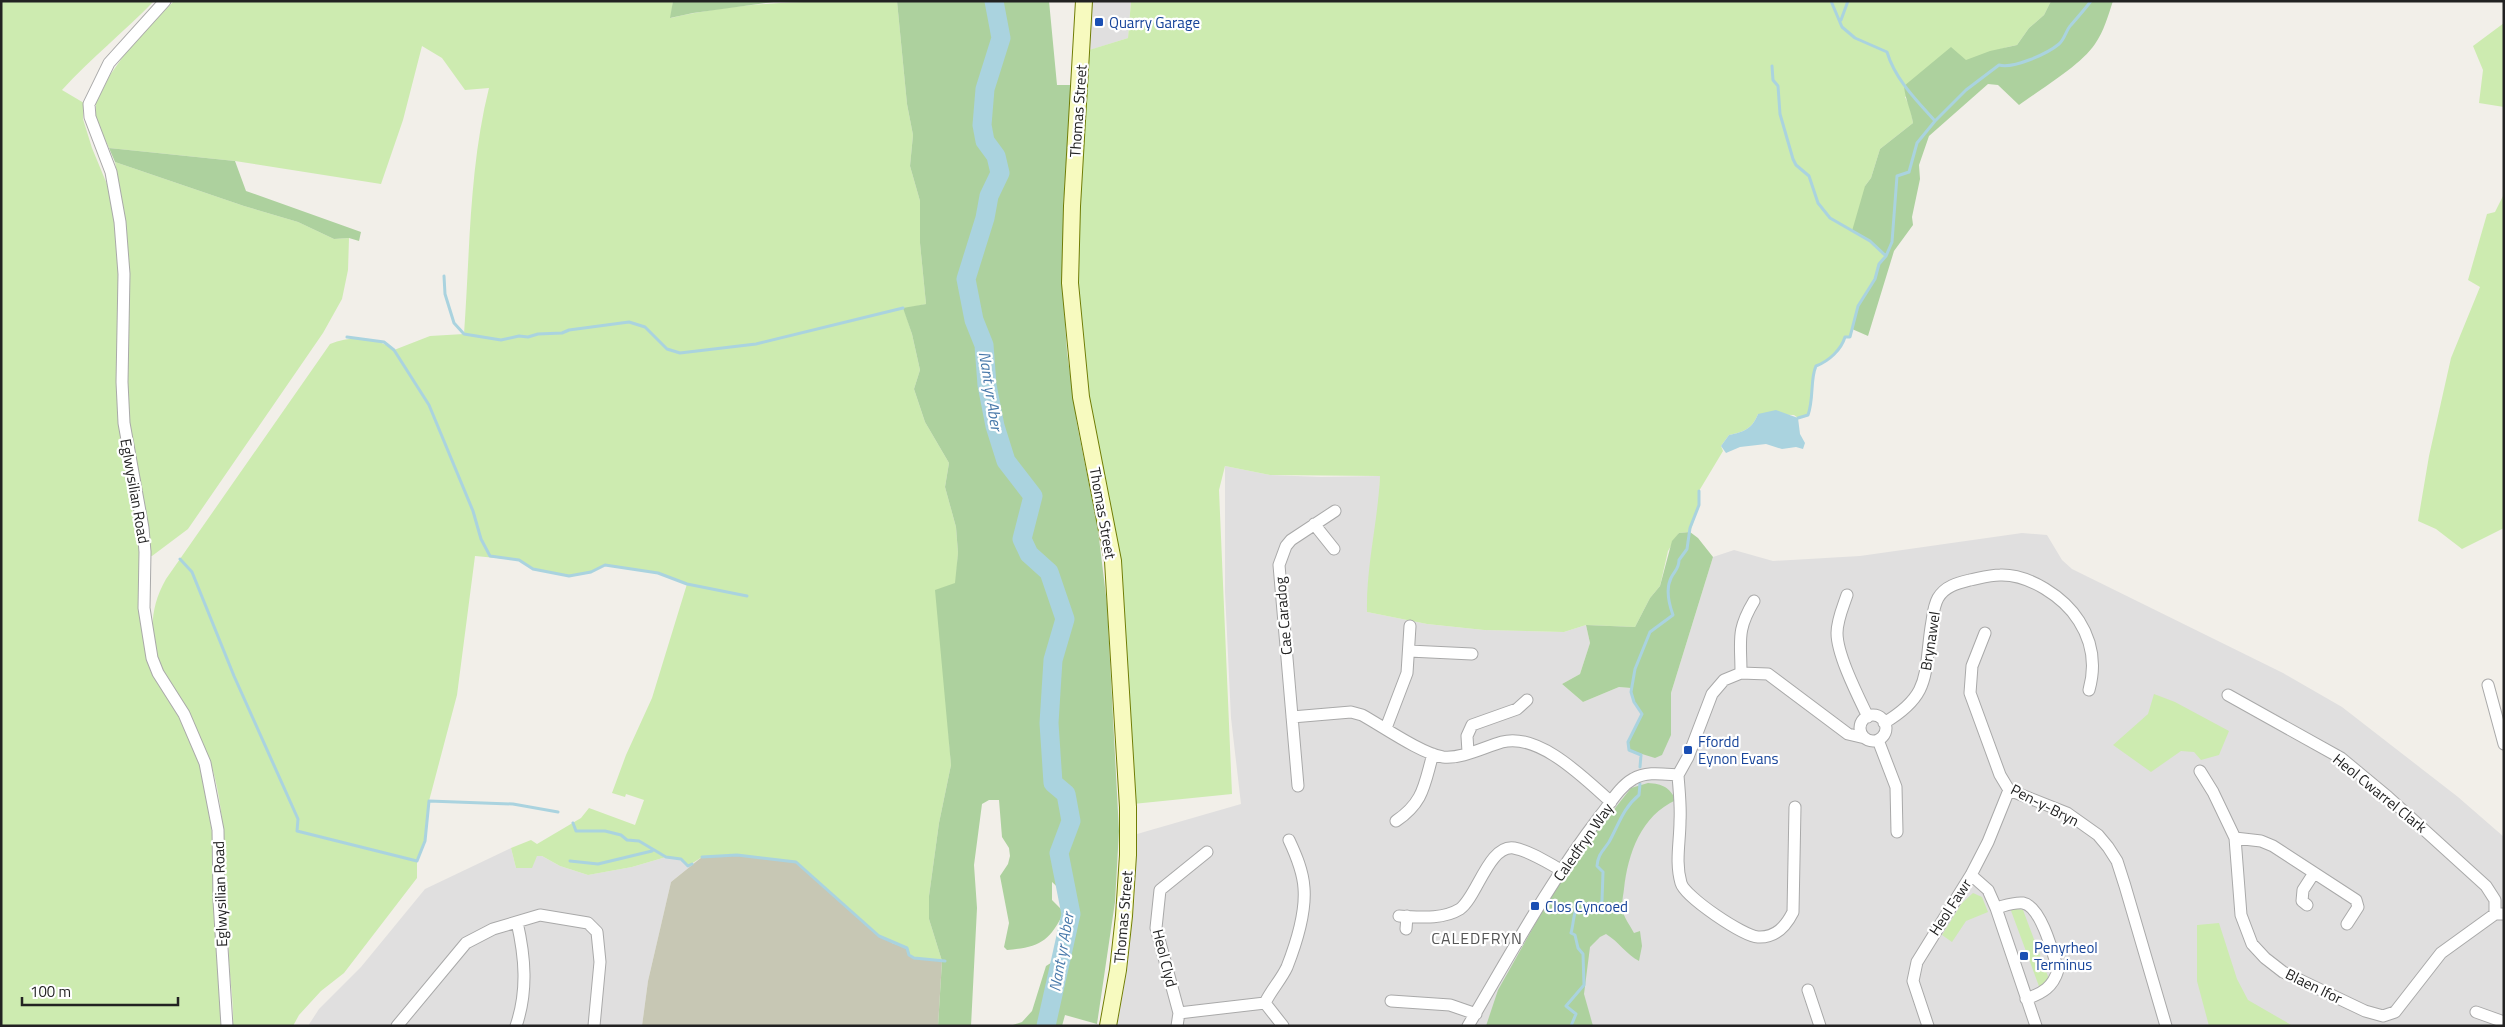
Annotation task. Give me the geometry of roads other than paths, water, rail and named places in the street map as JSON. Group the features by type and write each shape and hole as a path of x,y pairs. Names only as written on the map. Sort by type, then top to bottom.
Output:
{"main road":[{"name":"Thomas Street","path":"1084,1 1071,215 1070,283 1081,397 1112,561 1128,807 1128,855 1124,916 1118,970 1108,1026"}],"street":[{"name":"Eglwysilian Road","path":"165,1 108,63 90,104 90,117 111,172 120,222 124,274 122,382 124,423 143,528 145,552 144,608 152,658 158,673 184,714 205,763 218,830 219,901 227,1026"},
{"name":"Cae Caradog","path":"1298,786 1279,565 1286,546 1291,540 1335,511"},
{"path":"1314,524 1334,548"},
{"name":"Brynawel","path":"1884,723 1904,711 1922,690 1934,610 1942,593 1953,585 1994,575 2023,578 2056,597 2073,613 2090,646 2094,668 2089,690"},
{"path":"1847,595 1839,620 1838,638 1864,720 1861,732 1865,738"},
{"path":"1741,673 1740,630 1743,618 1754,601"},
{"path":"1386,728 1405,682 1410,626"},
{"name":"Pen-y-Bryn","path":"1984,633 1972,666 1970,693 2000,775 2009,790 2067,813 2098,835 2108,847 2116,861 2125,886 2166,1026"},
{"path":"1409,651 1472,654"},
{"path":"1795,808 1793,912 1786,926 1776,933 1759,937 1748,934 1698,903 1681,885 1677,861 1680,820 1678,775 1692,749 1712,694 1724,680 1741,673 1768,674 1839,727 1854,736 1870,741 1878,740 1884,734 1884,723 1878,716 1848,727 1839,727"},
{"path":"2488,685 2504,744"},
{"name":"Heol Cwarrel Clark","path":"2228,695 2340,758 2388,797 2486,886 2495,900 2499,914"},
{"path":"1468,752 1467,736 1472,725 1517,709 1527,700"},
{"path":"1292,717 1351,712 1386,728 1433,754 1453,756 1505,741 1530,742 1583,777 1611,802"},
{"path":"1878,740 1896,787 1897,832"},
{"path":"1396,822 1411,811 1420,798 1433,754"},
{"name":"Blaen Ifor","path":"2200,771 2213,792 2235,838 2241,915 2252,944 2264,958 2283,972 2365,1011 2383,1016 2395,1012 2441,953 2499,914"},
{"name":"Caledfryn Way","path":"1468,1026 1501,968 1563,871 1611,802 1628,782 1638,776 1678,775"},
{"name":"Heol Fawr","path":"1928,1026 1913,981 1916,962 1971,875 1988,842 2009,790"},
{"path":"2235,838 2261,841 2356,900 2358,906 2347,924"},
{"path":"1265,1003 1269,993 1286,968 1299,927 1304,888 1300,865 1289,840"},
{"path":"1406,929 1403,916 1444,916 1461,908 1495,857 1502,850 1513,848 1563,871"},
{"name":"Heol Clyd","path":"1177,1026 1179,1013 1156,928 1160,890 1207,852"},
{"path":"2306,905 2302,901 2303,890 2314,873"},
{"path":"1971,875 1988,890 1996,908 2036,1026"},
{"path":"1996,908 2023,903 2033,907 2058,970 2052,985 2046,990 2026,999"},
{"path":"397,1026 466,943 493,929 540,915 588,922 598,932 600,962 594,1026"},
{"path":"516,1026 521,1012 525,978 523,949 517,922"},
{"path":"1808,990 1820,1026"},
{"path":"1391,1001 1450,1006 1476,1014"},
{"path":"1179,1013 1265,1003"},
{"path":"1265,1003 1283,1026"},
{"path":"2476,1012 2503,1020"}],"water":[{"path":"1776,410 1798,418 1800,434 1805,443 1803,449 1796,447 1782,449 1766,444 1740,447 1726,453 1721,446 1729,435 1747,429 1758,414"}],"waterway":[{"name":"Nant yr Aber","path":"994,1 1001,38 985,89 982,125 985,141 996,156 1000,173 989,196 985,218 966,279 974,320 984,345 987,385 995,426 1006,461 1033,496 1022,539 1029,554 1049,572 1065,619 1053,660 1049,723 1053,783 1066,794 1071,821 1059,853 1071,914 1046,1026"},
{"path":"1831,1 1842,27 1855,38 1887,52 1901,80 1935,121"},
{"path":"1841,20 1848,1"},
{"path":"1798,418 1808,415 1816,366 1834,354 1841,346 1845,337 1850,337 1858,306 1875,279 1879,264 1886,256 1892,242 1897,176 1909,172 1917,143 1935,121 1966,90 1999,65 2013,65 2030,60 2059,44 2069,27 2091,1"},
{"path":"1772,66 1773,80 1778,86 1780,114 1793,159 1796,165 1809,176 1818,203 1830,218 1870,241 1886,256"},
{"path":"444,276 445,294 454,323 464,334 501,340 519,336 528,337 538,334 562,333 569,330 629,322 645,327 667,349 680,353 756,344 903,308"},
{"path":"347,337 384,342 394,350 429,405 473,511 481,539 490,556 519,560 533,569 569,576 591,572 605,565 658,573 687,584 747,596"},
{"path":"1640,767 1641,755 1629,750 1628,742 1642,714 1634,702 1631,692 1635,669 1650,632 1673,615 1668,597 1668,587 1672,575 1678,568 1679,560 1687,549 1690,528 1699,505 1699,491"},
{"path":"180,559 192,572 234,676 298,819 297,831 417,861 425,841 429,801 513,804 558,812"},
{"path":"1571,1026 1576,1014 1566,1006 1584,985 1583,954 1578,948 1575,935 1571,933 1576,910 1579,903 1598,906 1602,901 1603,872 1597,866 1598,858 1609,842 1625,811 1639,795 1640,784"},
{"path":"573,823 576,831 605,831 621,835 627,840 639,841 666,857 681,859 688,866 692,864"},
{"path":"570,861 598,864 652,851"},
{"path":"702,857 737,855 796,862 879,936 907,948 909,955 914,958 945,961"}],"place":[{"name":"Quarry Garage","path":"1099,22"},
{"name":"Ffordd Eynon Evans","path":"1688,750"},
{"name":"Clos Cyncoed","path":"1535,906"},
{"name":"Penyrheol Terminus","path":"2024,956"}],"district":[{"name":"CALEDFRYN","path":"1477,938"}]}
